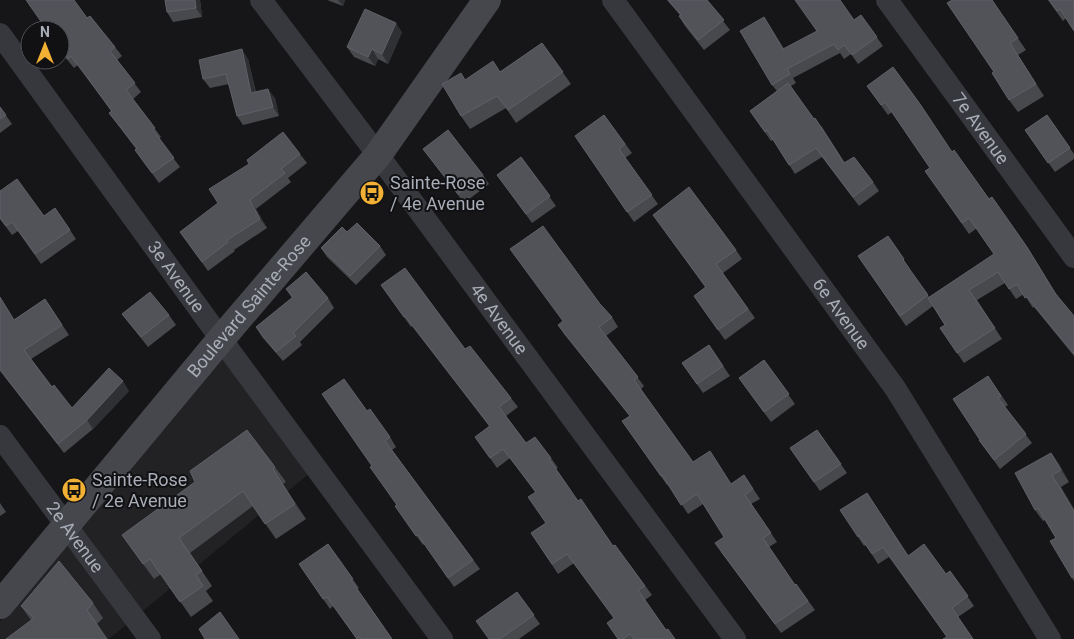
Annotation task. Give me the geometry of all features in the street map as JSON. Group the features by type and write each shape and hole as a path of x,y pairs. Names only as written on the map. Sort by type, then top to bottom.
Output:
{"street":[{"name":"4e Avenue","path":"261,0 736,639"},
{"name":"Boulevard Sainte-Rose","path":"0,605 221,339 378,156 487,0"},
{"name":"6e Avenue","path":"613,0 896,388 1050,639"},
{"name":"7e Avenue","path":"887,0 1074,257"},
{"name":"3e Avenue","path":"0,34 442,639"},
{"name":"2e Avenue","path":"0,436 150,639"}],"shaded area":[{"path":"221,347 311,472 109,639 0,639 0,621"}],"building":[{"path":"26,0 74,0 87,18 90,16 115,47 110,51 135,83 126,90 155,128 153,130 174,158 152,173 135,150 137,148 109,113 112,111 70,57 70,20 40,20"},
{"path":"165,0 195,0 196,8 167,12"},
{"path":"668,0 707,0 724,20 698,40"},
{"path":"795,0 840,0 854,20 861,15 877,37 852,55 844,45 838,50 834,44 787,69 790,74 772,85 740,31 764,17 783,49 817,31"},
{"path":"952,0 992,0 1018,38 1010,43 1036,84 1009,100 992,73 994,72 947,3"},
{"path":"1049,0 1074,0 1074,31 1060,9 1057,11"},
{"path":"365,9 396,23 382,54 372,49 368,57 347,47"},
{"path":"542,43 563,72 508,110 497,96 461,116 442,84 461,73 465,80 493,61 500,72"},
{"path":"242,49 251,93 268,89 273,107 237,116 226,74 203,79 199,60"},
{"path":"893,67 952,152 954,150 989,199 992,197 1027,247 1055,293 1074,316 1074,354 1027,297 1025,298 1017,284 1009,289 998,272 969,290 995,328 957,353 940,328 945,325 928,298 994,254 969,218 962,223 925,171 930,168 885,102 881,105 867,86"},
{"path":"788,83 815,118 844,163 854,157 873,182 853,197 816,148 789,165 767,130 765,132 750,111"},
{"path":"0,107 6,115 0,119"},
{"path":"604,115 625,144 619,149 652,195 627,212 575,136"},
{"path":"1047,115 1070,148 1048,163 1025,130"},
{"path":"448,130 483,175 458,194 423,149"},
{"path":"283,132 300,154 281,169 285,173 250,200 260,219 227,240 228,242 202,262 180,232 218,203 209,189 249,164 247,160"},
{"path":"521,157 550,196 526,214 497,175"},
{"path":"17,179 44,216 55,208 70,230 35,254 12,222 6,226 0,218 0,191"},
{"path":"689,187 736,250 716,264 748,309 718,330 694,296 706,287 653,215"},
{"path":"357,223 380,246 350,276 321,248 342,227 347,232"},
{"path":"543,226 600,304 612,317 599,327 638,377 634,380 693,462 710,451 731,484 744,475 753,489 745,495 771,533 763,538 808,601 775,624 715,543 724,537 697,494 681,505 662,475 622,421 630,416 558,325 563,321 510,249"},
{"path":"888,236 928,295 900,316 858,256"},
{"path":"405,268 465,349 470,346 511,398 499,407 526,443 535,437 551,458 549,459 578,501 581,499 613,546 615,545 645,586 638,590 666,630 668,629 675,639 634,639 630,634 623,639 618,639 607,623 614,618 567,554 552,564 531,533 546,523 528,497 536,492 503,449 490,458 475,437 490,426 381,285"},
{"path":"306,272 328,298 293,333 296,336 276,352 256,327 293,297 286,289"},
{"path":"150,292 169,315 141,337 122,314"},
{"path":"0,297 14,320 45,299 62,325 24,350 52,387 54,385 72,408 109,368 123,381 87,420 58,444 0,370"},
{"path":"709,345 723,366 697,384 682,363"},
{"path":"764,360 789,394 764,412 739,378"},
{"path":"988,376 1001,396 998,398 1026,434 994,460 953,399"},
{"path":"344,379 367,411 370,409 390,437 385,441 473,560 448,578 395,506 397,505 370,467 372,466 322,394"},
{"path":"247,430 275,467 273,469 295,504 265,524 243,491 179,538 202,571 196,575 203,586 180,602 150,559 143,564 122,535 195,482 190,471"},
{"path":"817,430 841,464 814,482 790,448"},
{"path":"1051,453 1061,470 1052,475 1074,511 1074,576 1072,578 1050,541 1056,538 1038,508 1035,510 1015,473"},
{"path":"867,493 908,556 924,544 946,574 950,571 968,596 952,608 973,639 943,639 947,637 883,547 872,554 859,535 858,537 840,510"},
{"path":"328,544 392,639 361,639 360,637 357,639 327,597 323,599 299,564"},
{"path":"59,561 93,603 87,610 107,639 6,639 34,618 21,606"},
{"path":"517,592 534,615 500,639 489,639 476,621"},
{"path":"220,612 239,639 205,639 199,629"}],"place":[{"name":"Sainte-Rose / 4e Avenue","path":"372,193"},
{"name":"Sainte-Rose / 2e Avenue","path":"74,490"}]}
